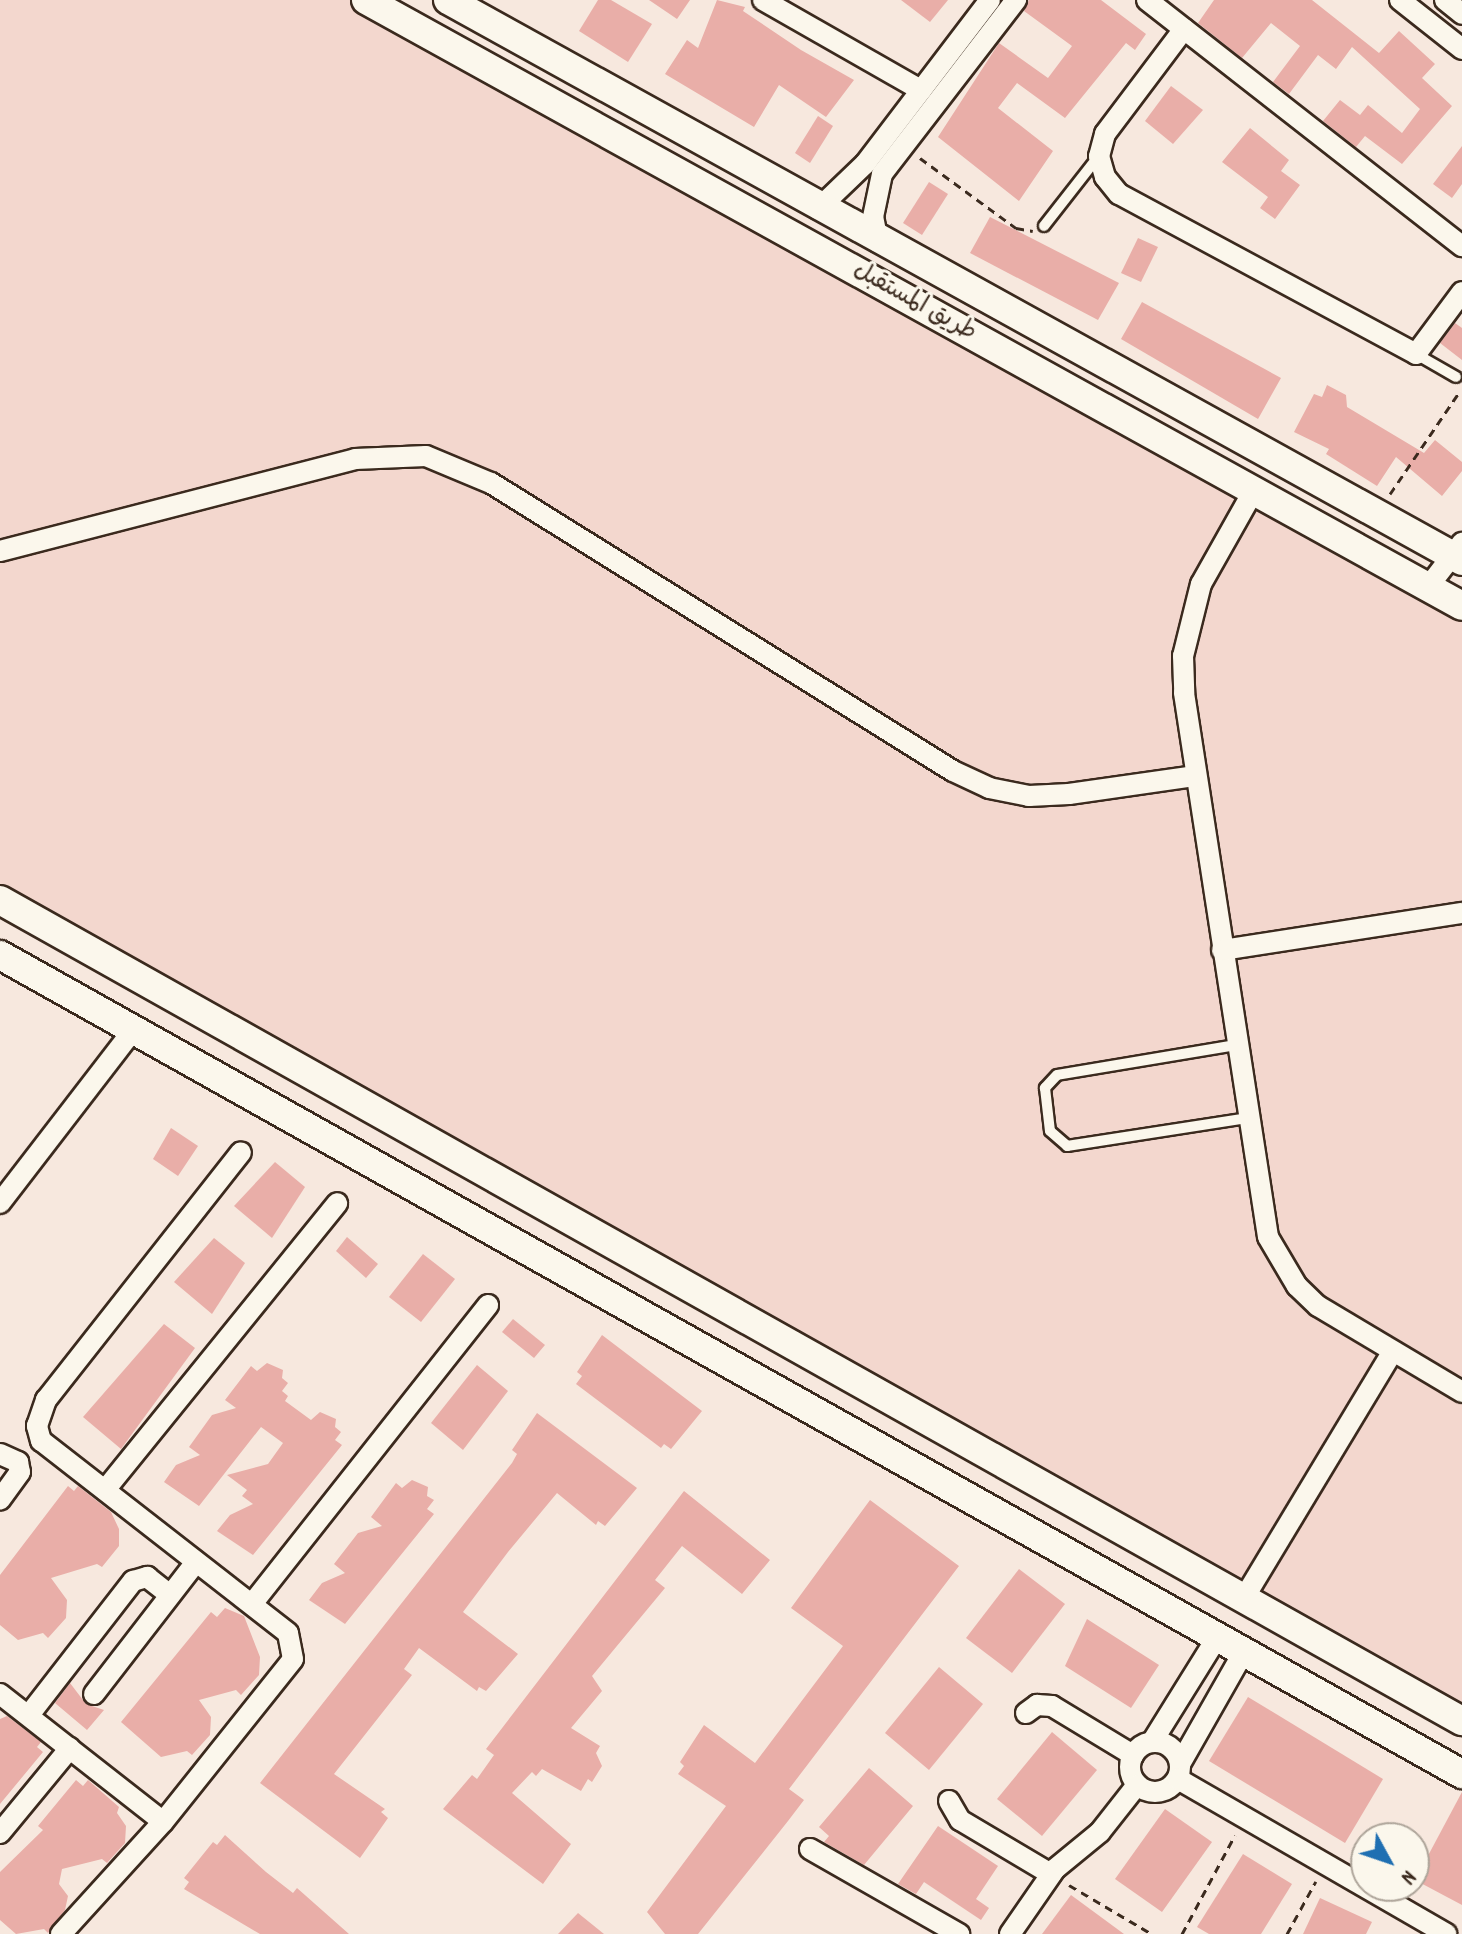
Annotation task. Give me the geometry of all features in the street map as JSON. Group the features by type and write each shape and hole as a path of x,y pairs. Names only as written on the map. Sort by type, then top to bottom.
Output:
{"street":[{"name":"طريق المستقبل","path":"366,0 1254,490 1451,595"},
{"name":"طريق المستقبل","path":"448,0 878,242 1376,513 1459,553"},
{"path":"763,0 794,7 921,90"},
{"path":"878,242 873,217 874,169 921,90 990,0"},
{"path":"818,209 904,146 1016,0"},
{"path":"1147,0 1462,246"},
{"path":"1400,0 1462,49"},
{"path":"1445,0 1462,14"},
{"path":"1184,29 1105,134 1099,156 1105,177 1119,194 1416,354 1462,292"},
{"path":"0,551 355,459 426,456 491,483 953,771 989,788 1029,796 1069,794 1196,776"},
{"path":"1254,490 1201,584 1189,619 1184,693 1247,1118 1268,1237 1281,1263 1318,1306 1462,1392"},
{"path":"1451,595 1459,553"},
{"path":"0,900 1462,1721"},
{"path":"1222,950 1462,913"},
{"path":"0,955 463,1212 1216,1639 1462,1774"},
{"path":"0,1203 134,1029"},
{"path":"61,1934 163,1822 293,1659 288,1633 41,1441 40,1413 241,1152"},
{"path":"425,1191 441,1180 450,1152"},
{"path":"463,1212 470,1184 486,1172"},
{"path":"105,1490 337,1203"},
{"path":"252,1604 488,1305"},
{"path":"1244,1598 1393,1351"},
{"path":"0,1454 7,1453 20,1467 0,1500"},
{"path":"72,1662 98,1689 196,1562"},
{"path":"29,1715 133,1581 147,1577 170,1595"},
{"path":"1216,1639 1152,1742 1133,1755 1130,1770 1137,1785 1159,1792 1179,1771 1243,1653"},
{"path":"0,1694 163,1822"},
{"path":"1026,1713 1037,1705 1052,1706 1133,1755"},
{"path":"1152,1742 1174,1750 1179,1771 1245,1818 1325,1864 1415,1926 1446,1934"},
{"path":"0,1833 70,1748"},
{"path":"1010,1934 1051,1874 1100,1832 1137,1785"},
{"path":"949,1801 960,1820 1051,1874"},
{"path":"810,1849 959,1934"}],"lane":[{"path":"1044,226 1099,156"},
{"path":"1416,354 1456,377"},
{"path":"1236,1045 1057,1075 1045,1088 1050,1131 1067,1146 1247,1118"}],"path":[{"path":"904,146 1016,228 1034,231 1044,226"},
{"path":"1376,513 1461,389 1456,377"},
{"path":"1182,1934 1245,1818"},
{"path":"1287,1934 1325,1864"},
{"path":"1051,1874 1152,1934"}],"shaded area":[{"path":"0,0 397,0 1462,589 1462,1709 0,887"}],"building":[{"path":"598,0 611,0 652,24 628,62 579,31"},
{"path":"649,0 690,0 677,19"},
{"path":"717,0 745,7 743,11 801,50 854,80 826,117 779,85 754,127 665,74 687,40 698,48"},
{"path":"901,0 948,0 930,22"},
{"path":"1029,0 1101,0 1146,34 1135,50 1126,43 1065,118 1017,83 998,108 1053,151 1019,201 938,137 999,43 1048,78 1072,46 1024,11"},
{"path":"1214,0 1312,0 1379,53 1399,31 1435,64 1422,78 1452,106 1402,164 1365,136 1356,147 1323,121 1340,100 1360,115 1368,105 1402,133 1420,109 1352,47 1336,69 1318,55 1289,94 1273,82 1300,46 1271,23 1242,58 1198,23"},
{"path":"1171,86 1203,110 1173,144 1145,121"},
{"path":"818,116 833,126 810,163 795,153"},
{"path":"1250,128 1289,160 1281,171 1300,185 1275,219 1260,208 1268,197 1222,162"},
{"path":"1462,146 1462,184 1452,198 1433,184"},
{"path":"929,182 948,194 922,235 903,223"},
{"path":"990,217 1119,283 1098,320 970,253"},
{"path":"1138,238 1158,247 1141,282 1121,273"},
{"path":"1142,302 1281,378 1258,419 1121,339"},
{"path":"1455,323 1462,328 1462,360 1440,343"},
{"path":"1327,385 1346,395 1347,407 1424,453 1435,440 1462,462 1462,471 1442,496 1396,457 1377,486 1326,454 1329,449 1294,432 1314,394 1322,397"},
{"path":"171,1128 198,1146 178,1176 153,1159"},
{"path":"275,1162 305,1187 272,1238 234,1206"},
{"path":"347,1237 378,1264 366,1278 336,1251"},
{"path":"214,1238 245,1263 212,1314 174,1282"},
{"path":"423,1254 455,1279 421,1322 389,1297"},
{"path":"513,1319 545,1345 534,1358 502,1332"},
{"path":"164,1324 195,1348 121,1449 83,1417"},
{"path":"602,1335 702,1411 671,1449 664,1444 661,1448 576,1384 582,1376 577,1372"},
{"path":"267,1363 283,1370 282,1378 288,1383 282,1391 288,1396 285,1401 311,1420 320,1412 336,1419 335,1427 341,1432 335,1440 342,1445 253,1555 217,1531 230,1515 253,1504 242,1496 247,1490 227,1475 268,1464 283,1443 261,1427 199,1506 164,1482 176,1465 200,1455 189,1447 212,1415 236,1408 225,1400 251,1366 257,1371"},
{"path":"477,1365 508,1391 463,1450 431,1423"},
{"path":"537,1413 637,1488 605,1526 598,1521 596,1525 557,1493 463,1612 518,1654 486,1691 479,1687 477,1691 419,1648 404,1669 412,1675 334,1774 385,1809 381,1812 388,1818 360,1858 260,1783 512,1463 517,1454 512,1450"},
{"path":"412,1480 428,1487 427,1496 434,1500 427,1509 434,1514 345,1624 309,1600 322,1583 345,1573 334,1564 358,1533 382,1526 371,1517 396,1483 402,1488"},
{"path":"68,1486 74,1491 78,1486 111,1512 119,1529 119,1546 102,1567 97,1564 51,1578 67,1600 66,1618 48,1638 43,1633 18,1640 0,1625 0,1575"},
{"path":"684,1491 770,1560 742,1594 682,1546 655,1580 665,1588 592,1676 602,1691 571,1728 600,1746 596,1753 602,1766 592,1782 588,1779 581,1791 542,1769 536,1776 532,1772 512,1793 571,1844 543,1884 443,1809 472,1775 477,1779 494,1755 486,1749"},
{"path":"870,1500 959,1566 789,1789 804,1800 698,1934 665,1934 647,1912 726,1806 678,1774 684,1766 680,1762 704,1725 755,1763 843,1646 791,1608"},
{"path":"1019,1569 1065,1604 1012,1673 966,1638"},
{"path":"225,1608 244,1616 260,1657 259,1675 241,1695 236,1690 199,1700 211,1717 210,1735 192,1755 187,1751 161,1757 121,1722 211,1612 217,1617"},
{"path":"1087,1619 1159,1665 1131,1708 1065,1666"},
{"path":"939,1667 983,1704 929,1770 885,1733"},
{"path":"70,1683 86,1704 104,1710 87,1730 55,1703"},
{"path":"1248,1697 1383,1779 1357,1822 1350,1822 1350,1835 1345,1843 1209,1761"},
{"path":"7,1716 41,1742 37,1747 43,1752 0,1804 0,1719"},
{"path":"1052,1732 1097,1770 1042,1836 997,1799"},
{"path":"869,1768 913,1806 864,1865 824,1842 829,1836 819,1827"},
{"path":"76,1780 83,1786 88,1780 119,1807 117,1813 126,1826 125,1843 107,1863 102,1859 62,1869 59,1884 68,1896 65,1910 48,1933 44,1929 16,1934 0,1920 0,1872 43,1830 38,1826"},
{"path":"1462,1792 1462,1905 1430,1888 1430,1852"},
{"path":"1165,1809 1212,1842 1162,1912 1115,1879"},
{"path":"938,1826 998,1866 976,1899 989,1908 981,1920 924,1882 916,1894 898,1884"},
{"path":"225,1835 293,1893 297,1888 349,1934 260,1934 184,1889 189,1882 184,1878 213,1842 217,1845"},
{"path":"1243,1854 1292,1884 1261,1934 1209,1934 1197,1927"},
{"path":"1071,1895 1124,1934 1042,1934"},
{"path":"1320,1898 1372,1922 1366,1934 1303,1934"},
{"path":"578,1913 604,1934 558,1934"}]}
